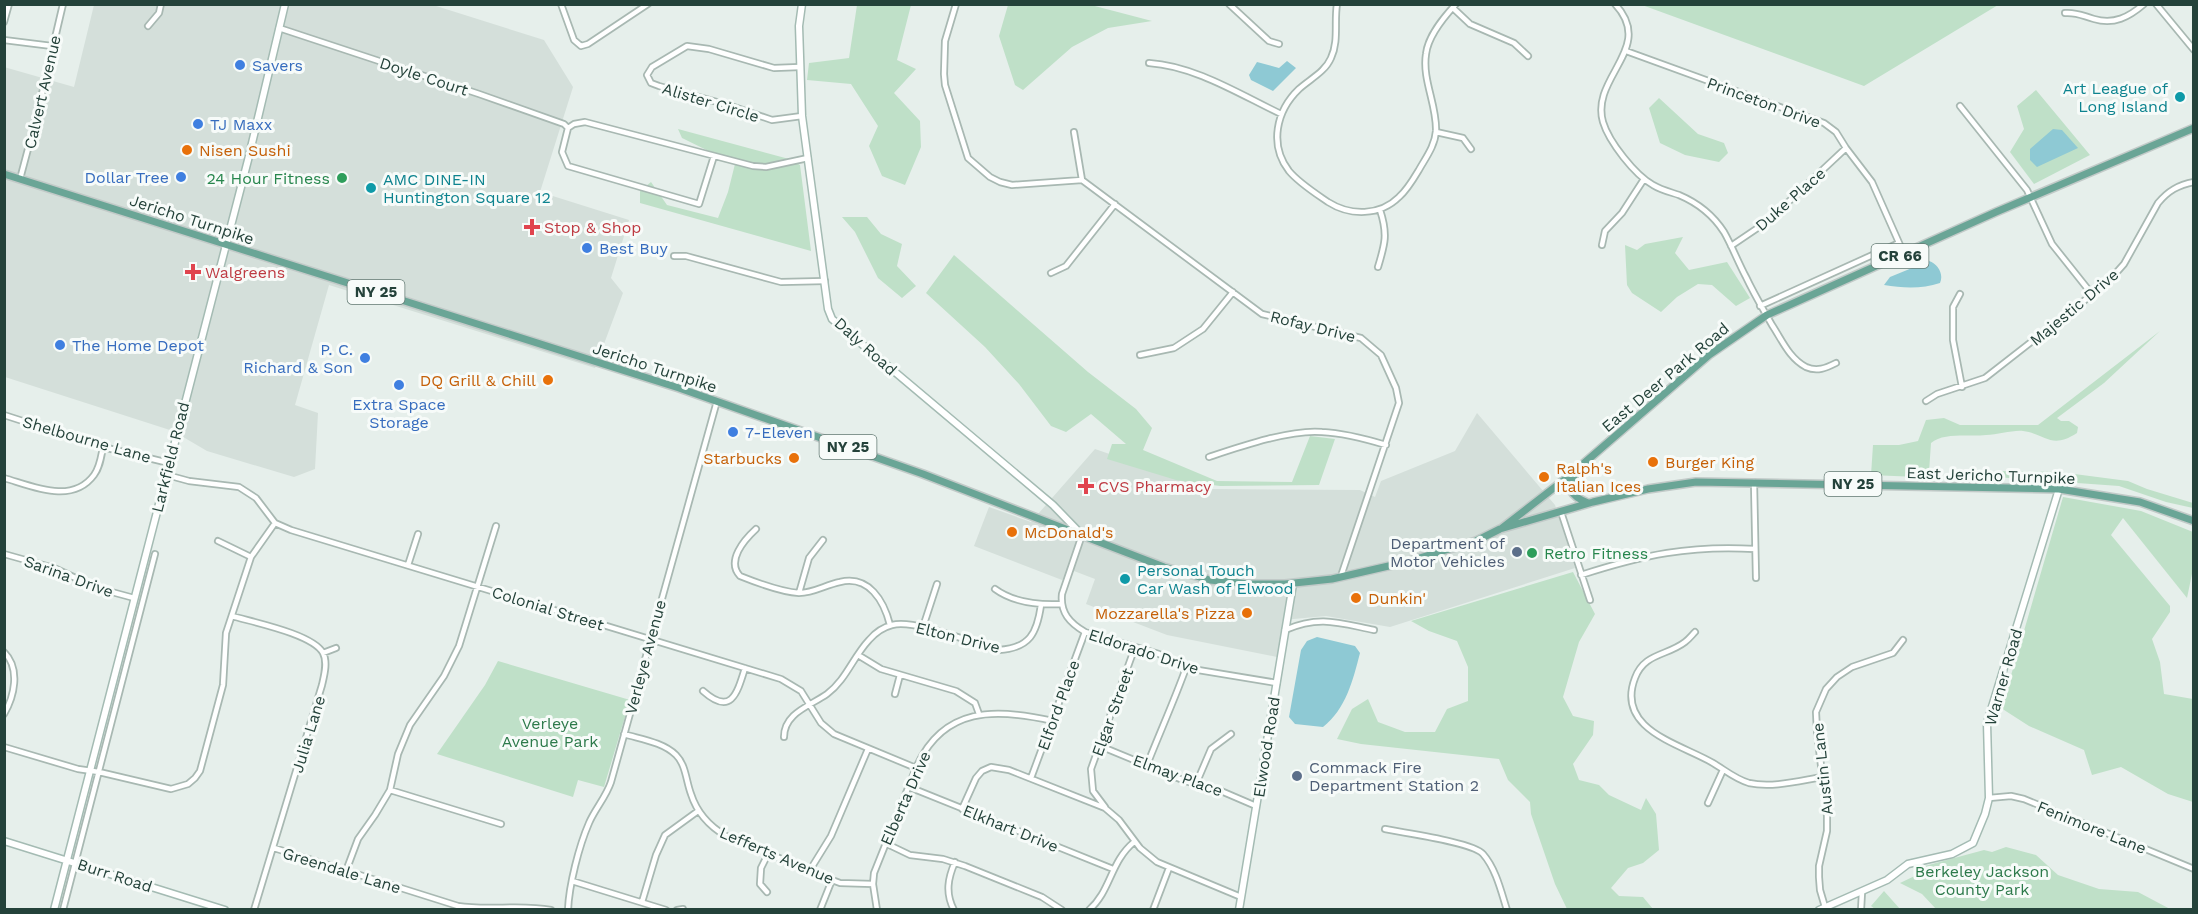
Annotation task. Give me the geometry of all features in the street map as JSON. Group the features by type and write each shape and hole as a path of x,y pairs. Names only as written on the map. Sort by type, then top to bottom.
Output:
{"main road":[{"name":"East Deer Park Road","path":"1500,529 1577,470 1709,355 1767,315 2031,197 2193,128"},
{"name":"Jericho Turnpike","path":"4,174 717,401 923,474 1192,576 1249,584 1293,584"},
{"path":"1577,470 1571,484 1571,492 1588,503"},
{"name":"East Jericho Turnpike","path":"1293,584 1406,562 1476,541 1500,529 1588,503 1681,484 1754,482 2059,489 2140,502 2193,521"}],"street":[{"path":"4,22 9,4"},
{"name":"Calvert Avenue","path":"20,179 38,116 63,4"},
{"path":"148,26 159,13 161,4"},
{"name":"Larkfield Road","path":"63,909 90,770 285,4"},
{"path":"561,4 574,40 581,46 588,44 648,4"},
{"name":"Daly Road","path":"802,4 799,26 802,116 828,309 832,319 1058,509 1082,535"},
{"path":"956,4 945,41 944,74 945,85 968,158 990,177 1012,185 1082,180 1074,132"},
{"path":"1229,4 1269,41 1279,44"},
{"path":"1337,4 1336,41 1331,60 1320,73 1292,97 1281,114 1277,135 1280,153 1288,170 1329,202 1348,211 1380,210 1395,201 1408,188 1430,152 1436,132 1426,55 1429,43 1444,17 1454,6 1470,24 1514,43 1528,56"},
{"path":"1615,4 1628,26 1629,43 1604,93 1601,111 1612,141 1644,179 1691,201 1703,208 1714,219 1731,246 1760,306 1788,352 1797,361 1806,367 1820,370 1836,363"},
{"path":"2065,13 2078,12 2096,20 2116,21 2144,4"},
{"path":"2156,4 2193,50"},
{"name":"Doyle Court","path":"279,28 480,94 564,124 568,128"},
{"path":"4,40 52,46"},
{"name":"Alister Circle","path":"800,67 774,68 709,49 687,46 652,67 647,75 651,83 659,86 734,107 762,118 772,120 802,116"},
{"name":"Princeton Drive","path":"1626,51 1824,123 1836,132 1878,192 1905,254"},
{"path":"1149,63 1166,64 1197,74 1281,114"},
{"path":"1960,106 2031,197 2052,244 2091,293"},
{"path":"714,156 699,204 568,166 562,152 568,128 585,122 753,166 766,167 808,158"},
{"path":"1436,132 1463,138 1471,149"},
{"name":"Duke Place","path":"1731,246 1768,221 1846,148"},
{"path":"1602,245 1605,231 1622,213 1644,179"},
{"name":"Rofay Drive","path":"1082,180 1263,314 1361,338 1381,355 1396,388 1399,403 1341,576"},
{"name":"Majestic Drive","path":"1926,401 1937,394 1985,378 2108,282 2124,264 2165,194 2174,188 2193,183"},
{"path":"1051,273 1066,266 1115,204"},
{"path":"1378,267 1385,246 1386,231 1380,210"},
{"path":"1760,306 1899,243"},
{"path":"674,256 686,256 781,282 825,280"},
{"path":"1140,356 1174,348 1203,329 1233,292"},
{"path":"1960,294 1953,307 1953,340 1962,387"},
{"name":"Verleye Avenue","path":"568,909 572,881 589,824 607,793 717,401"},
{"name":"Shelbourne Lane","path":"4,415 103,447 169,463"},
{"path":"1209,457 1258,441 1312,432 1323,432 1386,445"},
{"path":"4,478 50,491 72,489 93,476 103,447"},
{"path":"4,747 78,769 171,789 180,788 195,778 203,761 222,692 226,633 251,557 275,523 255,498 239,487 189,481 167,474"},
{"path":"1754,482 1756,578"},
{"name":"Warner Road","path":"1822,908 1887,880 1908,864 1952,854 1973,843 1989,798 1987,723 2059,489"},
{"path":"1561,512 1590,600"},
{"name":"Colonial Street","path":"275,523 291,530 781,679 801,691 826,728 844,739 916,768"},
{"path":"346,871 357,839 390,790 410,725 452,661 496,526"},
{"path":"756,529 746,538 739,550 734,565 736,572 748,579 799,592 817,591 841,581 862,584 878,594 890,625 870,639 836,687 810,703 788,722 784,729 784,737"},
{"path":"408,565 418,534"},
{"path":"995,589 1006,597 1041,605 1061,604 1062,594 1082,535"},
{"path":"799,592 809,558 823,540"},
{"path":"218,541 251,557"},
{"path":"1581,575 1644,556 1680,550 1755,549"},
{"name":"Sarina Drive","path":"4,554 54,568 97,588 134,598"},
{"name":"Larkfield Road","path":"54,909 99,772 155,554"},
{"path":"923,627 937,584"},
{"name":"Elwood Road","path":"1239,909 1293,584"},
{"name":"Eldorado Drive","path":"1061,604 1068,619 1085,632 1160,654 1186,668 1277,682"},
{"name":"Elton Drive","path":"890,625 923,627 987,647 1009,650 1019,646 1033,634 1041,605"},
{"path":"232,616 310,641 323,653 336,648"},
{"path":"1285,630 1298,624 1322,620 1374,630"},
{"name":"Elford Place","path":"1031,778 1085,632"},
{"path":"1695,632 1684,643 1651,657 1635,677 1632,699 1643,723 1663,740 1747,782 1762,784 1822,777"},
{"name":"Austin Lane","path":"1822,908 1819,866 1827,831 1816,712 1826,688 1837,677 1852,667 1893,653 1903,640"},
{"name":"Elgar Street","path":"1106,808 1093,790 1091,769 1135,647"},
{"path":"4,652 13,666 14,677 11,700 4,714"},
{"name":"Julia Lane","path":"254,909 322,685 325,673 323,653"},
{"path":"858,655 872,665 956,691 975,703 979,714 1016,714 1053,721"},
{"path":"703,691 712,699 722,702 730,701 736,695 745,668"},
{"path":"1147,765 1169,716 1186,668"},
{"path":"895,694 900,675"},
{"name":"Elberta Drive","path":"877,909 873,884 874,873 922,753 940,732 979,714"},
{"name":"Lefferts Avenue","path":"624,734 660,745 676,755 698,811 715,830 840,883 873,884"},
{"path":"1196,784 1211,748 1231,734"},
{"name":"Elmay Place","path":"1100,746 1256,806"},
{"path":"810,870 831,836 868,749"},
{"path":"963,809 976,777 991,767 1000,767 1106,808 1119,820 1134,842 1147,855 1169,868 1241,897"},
{"path":"1708,803 1723,770"},
{"name":"Elkhart Drive","path":"909,787 1113,869"},
{"path":"390,790 501,824"},
{"name":"Fenimore Lane","path":"1989,798 2011,796 2024,799 2193,869"},
{"path":"642,902 656,855 665,835 698,811"},
{"path":"1385,829 1466,846 1481,852 1492,867 1507,909"},
{"name":"Burr Road","path":"4,841 225,909"},
{"path":"1089,909 1101,896 1121,854 1134,842"},
{"path":"885,843 910,855 955,862 1042,897 1062,909"},
{"name":"Greendale Lane","path":"274,848 458,906 484,909 527,907 551,909"},
{"path":"767,892 760,884 759,876 768,854"},
{"path":"954,909 948,893 950,873 955,862"},
{"path":"1153,909 1169,868"},
{"path":"820,909 832,880"},
{"path":"572,881 666,909"},
{"path":"1861,909 1862,892"}],"shaded area":[{"path":"94,5 433,5 544,40 573,87 540,192 629,220 611,278 623,293 595,368 329,285 295,405 318,413 315,469 294,477 207,451 173,431 5,377 4,67 74,87"},
{"path":"1477,413 1555,505 1575,568 1390,627 1326,616 1283,620 1277,657 1167,635 1086,604 1095,579 1074,571 1062,580 974,546 989,507 1031,522 1095,449 1211,489 1360,490 1375,497 1381,481 1455,451"}],"green space":[{"path":"857,5 911,5 897,60 916,69 894,93 920,121 921,147 905,185 882,176 869,146 878,126 851,84 807,80 809,63 849,58"},
{"path":"1008,5 1091,5 1152,21 1108,28 1072,47 1023,90 1015,85 999,36"},
{"path":"1642,5 1998,5 1864,86"},
{"path":"2036,90 2090,155 2034,184 2010,152 2024,129 2017,106"},
{"path":"1659,98 1698,134 1724,143 1728,153 1719,162 1685,155 1660,143 1649,108"},
{"path":"678,129 789,159 800,165 811,251 640,203 640,191 651,182 667,205 718,218 735,164 682,138"},
{"path":"842,217 867,217 881,234 902,244 897,266 916,286 902,298 878,278 855,232"},
{"path":"1683,237 1675,253 1689,270 1727,262 1750,298 1736,306 1712,285 1698,284 1677,297 1661,312 1632,293 1627,285 1625,245 1637,250 1645,244"},
{"path":"954,255 1088,372 1136,409 1152,428 1143,450 1217,481 1292,482 1310,436 1335,439 1319,485 1220,486 1176,480 1107,459 1112,444 1126,444 1091,414 1066,432 1051,426 1019,384 985,347 926,293"},
{"path":"2160,331 2104,383 2057,418 2061,421 2069,421 2078,427 2077,433 2068,438 2055,441 2023,431 1943,437 1931,443 1929,472 1917,477 1871,475 1873,445 1899,445 1918,441 1926,420 1944,418 1960,425 2038,425"},
{"path":"2059,472 2128,481 2193,503 2193,508 2166,502 2119,486 1981,476 1973,473"},
{"path":"2063,497 2141,511 2193,532 2193,569 2187,598 2123,518 2111,535 2170,606 2170,612 2152,639 2160,662 2164,694 2193,699 2193,802 2168,794 2121,767 2092,775 2084,750 2029,726 2001,708 1999,698 2005,696"},
{"path":"1573,572 1595,614 1579,642 1563,697 1573,716 1594,721 1593,735 1573,764 1579,780 1599,785 1609,795 1641,810 1646,798 1656,814 1659,850 1643,863 1628,868 1611,888 1619,896 1643,897 1653,909 1567,909 1555,884 1531,814 1530,802 1508,780 1499,759 1361,744 1337,739 1352,709 1368,699 1378,722 1405,732 1435,732 1447,709 1468,701 1468,667 1457,641 1429,631 1411,621"},
{"name":"Verleye Avenue Park","path":"498,661 630,700 604,787 578,780 573,797 437,754 485,685"},
{"name":"Berkeley Jackson County Park","path":"2006,847 2036,855 2058,875 2099,889 2138,892 2170,909 1936,909 1922,894 1900,883 1923,872 1921,867 1984,850 1992,852"},
{"path":"1884,891 1900,909 1875,909 1871,906"}],"water":[{"path":"1287,61 1296,68 1273,91 1251,80 1249,75 1257,62 1279,68"},
{"path":"2053,129 2062,130 2078,148 2037,167 2030,160 2030,149"},
{"path":"1929,261 1939,270 1940,283 1912,287 1884,285 1890,277"},
{"path":"1317,637 1355,646 1360,653 1343,703 1338,712 1323,727 1295,724 1289,717 1301,650 1307,641"}],"place":[{"name":"Savers","path":"240,65"},
{"name":"Art League of Long Island","path":"2180,97"},
{"name":"TJ Maxx","path":"198,124"},
{"name":"Nisen Sushi","path":"187,150"},
{"name":"Dollar Tree","path":"181,177"},
{"name":"24 Hour Fitness","path":"342,178"},
{"name":"AMC DINE-IN Huntington Square 12","path":"371,188"},
{"name":"Stop & Shop","path":"532,227"},
{"name":"Best Buy","path":"587,248"},
{"name":"Walgreens","path":"193,272"},
{"name":"The Home Depot","path":"60,345"},
{"name":"P. C. Richard & Son","path":"365,358"},
{"name":"DQ Grill & Chill","path":"548,380"},
{"name":"Extra Space Storage","path":"399,385"},
{"name":"7-Eleven","path":"733,432"},
{"name":"Starbucks","path":"794,458"},
{"name":"Burger King","path":"1653,462"},
{"name":"Ralph's Italian Ices","path":"1544,477"},
{"name":"CVS Pharmacy","path":"1086,486"},
{"name":"McDonald's","path":"1012,532"},
{"name":"Department of Motor Vehicles","path":"1517,552"},
{"name":"Retro Fitness","path":"1532,553"},
{"name":"Personal Touch Car Wash of Elwood","path":"1125,579"},
{"name":"Dunkin'","path":"1356,598"},
{"name":"Mozzarella's Pizza","path":"1247,613"},
{"name":"Commack Fire Department Station 2","path":"1297,776"}]}
